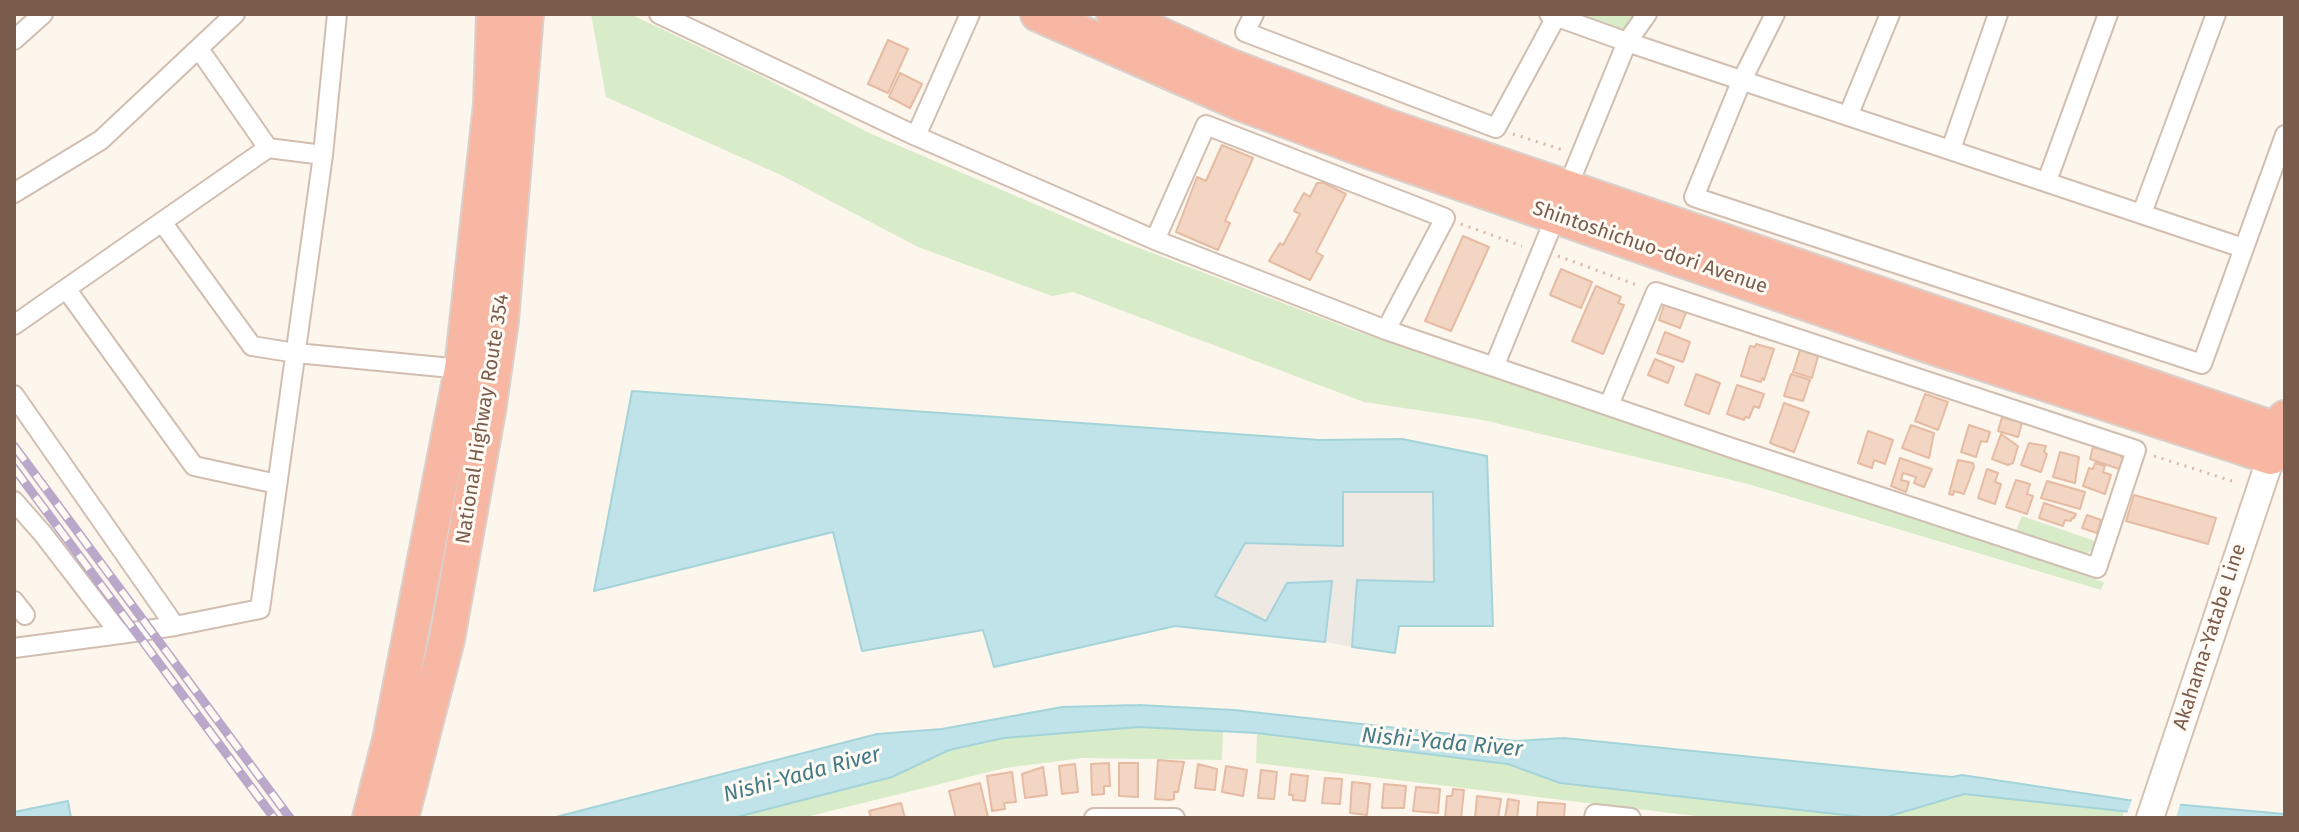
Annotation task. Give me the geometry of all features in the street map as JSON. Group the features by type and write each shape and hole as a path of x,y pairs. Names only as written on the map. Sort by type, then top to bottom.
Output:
{"highway":[{"name":"National Highway Route 354","path":"370,818 390,740 462,369 491,104 494,14"},
{"name":"National Highway Route 354","path":"401,818 447,639 488,411 501,321 526,14"},
{"name":"Shintoshichuo-dori Avenue","path":"1038,14 1240,103 1363,149 1562,203"},
{"name":"Shintoshichuo-dori Avenue","path":"1114,14 1229,66 1562,203 1933,347 2279,435"}],"main road":[{"name":"Akahama-Yatabe Line","path":"2150,818 2279,435"}],"street":[{"path":"14,40 43,14"},
{"path":"14,193 101,140 235,14"},
{"path":"14,648 175,626 260,609 323,155 337,14"},
{"path":"659,14 916,136 1155,240 1386,330 1494,367 2097,568 2136,450 1656,292 1609,405"},
{"path":"916,136 970,14"},
{"path":"1254,14 1245,32 1496,128 1552,15 1741,82 2243,248"},
{"path":"1494,367 1627,42 1647,14"},
{"path":"1775,14 1741,82 1694,197 2202,364 2285,135"},
{"path":"1848,116 1890,14"},
{"path":"1951,149 1998,14"},
{"path":"2047,181 2108,14"},
{"path":"2142,213 2216,14"},
{"path":"199,49 268,148"},
{"path":"1155,240 1206,125 1445,218 1386,330"},
{"path":"14,325 268,148 323,155"},
{"path":"162,222 252,346 462,369"},
{"path":"67,290 194,466 277,484"},
{"path":"14,395 175,626"},
{"path":"14,501 120,634"},
{"path":"1594,818 1595,814 1631,818"},
{"path":"1094,818 1175,818"}],"path":[{"path":"1496,128 1568,152"},
{"path":"1445,218 1529,248"},
{"path":"1554,255 1656,292"},
{"path":"2136,450 2232,481"}],"shaded area":[{"path":"1343,492 1434,492 1434,582 1357,581 1352,647 1325,642 1332,582 1266,622 1215,596 1245,543 1343,546"}],"green space":[{"path":"591,14 630,14 763,77 867,132 1121,241 1356,331 2104,582 2101,590 1748,484 1483,420 1364,402 1073,292 1052,296 918,247 783,176 606,97"},
{"path":"1575,14 1637,14 1628,28 1619,29"},
{"path":"2022,516 2095,541 2093,550 2085,554 2016,531"},
{"path":"1139,727 1223,731 1222,760 1083,758 1005,768 802,818 733,818 892,777 949,750 1004,738"},
{"path":"1257,733 1508,764 1560,783 1872,818 1712,818 1256,763"},
{"path":"1964,794 2124,812 2122,818 1883,818"}],"water":[{"path":"632,391 1320,440 1402,439 1487,456 1493,626 1399,626 1395,653 1352,647 1357,580 1434,582 1433,492 1343,492 1343,546 1245,543 1215,596 1266,621 1287,583 1332,581 1325,642 1175,626 994,667 983,630 862,651 833,532 594,591"},
{"name":"Nishi-Yada River","path":"1139,705 1234,710 1516,741 1564,738 1952,777 1962,775 2128,800 2285,814 2285,818 2186,818 1964,794 1883,818 1872,818 1560,783 1508,764 1257,733 1139,727 1004,738 949,750 892,777 733,818 552,818 877,734 942,729 1062,707"},
{"path":"68,801 71,818 14,818 14,812"}],"pier":[{"path":"2133,797 2181,801 2176,818 2126,816"}],"building":[{"path":"888,40 908,49 888,93 868,84"},
{"path":"900,73 922,84 910,108 889,97"},
{"path":"1222,145 1253,158 1225,221 1230,223 1218,250 1176,232 1197,177 1206,181"},
{"path":"1317,183 1324,183 1346,194 1316,252 1323,256 1310,280 1269,261 1280,243 1283,245 1300,214 1294,211 1304,193 1310,197"},
{"path":"1463,236 1489,247 1451,331 1425,321"},
{"path":"1561,269 1592,282 1581,308 1550,295"},
{"path":"1596,286 1621,297 1618,303 1624,305 1603,354 1572,341"},
{"path":"1665,302 1687,310 1680,328 1659,320"},
{"path":"1665,332 1690,342 1683,362 1657,353"},
{"path":"1756,344 1774,349 1761,382 1741,376 1750,346 1755,347"},
{"path":"1800,350 1818,356 1812,378 1793,372"},
{"path":"1655,359 1674,367 1668,383 1648,375"},
{"path":"1696,374 1720,383 1709,414 1685,405"},
{"path":"1791,374 1810,380 1803,401 1784,396"},
{"path":"1737,385 1764,394 1759,408 1754,406 1749,418 1745,417 1744,420 1727,414"},
{"path":"1925,394 1948,402 1938,430 1915,421"},
{"path":"1784,403 1809,412 1794,452 1770,443"},
{"path":"2002,417 2022,423 2018,437 1998,431"},
{"path":"1911,425 1934,433 1929,458 1902,448"},
{"path":"1969,425 1990,432 1987,442 1981,441 1976,457 1961,452"},
{"path":"1868,431 1893,440 1885,464 1874,460 1872,468 1858,463"},
{"path":"2001,434 2018,446 2013,463 2008,465 1992,459"},
{"path":"2029,443 2046,446 2044,452 2047,454 2041,472 2021,465"},
{"path":"2093,447 2120,455 2123,460 2119,469 2090,459"},
{"path":"2060,452 2079,457 2075,483 2053,477"},
{"path":"1900,458 1932,469 1924,487 1914,483 1916,477 1903,473 1901,480 1909,482 1906,492 1891,486"},
{"path":"1958,460 1973,463 1974,467 1964,494 1954,491 1953,495 1949,494"},
{"path":"2095,463 2105,466 2103,472 2111,475 2105,494 2083,486 2089,468 2093,469"},
{"path":"1987,469 1998,473 1995,482 2001,484 1995,504 1978,498"},
{"path":"2016,480 2030,484 2027,494 2033,496 2027,514 2006,507"},
{"path":"2047,481 2085,492 2080,509 2041,498"},
{"path":"2134,495 2216,518 2208,544 2126,521"},
{"path":"2044,503 2076,514 2071,521 2065,520 2063,526 2039,518"},
{"path":"2087,515 2101,520 2097,533 2082,528"},
{"path":"1158,760 1184,762 1174,799 1155,799"},
{"path":"1109,763 1110,786 1104,786 1104,794 1092,795 1091,764"},
{"path":"1119,763 1138,763 1138,797 1119,796"},
{"path":"1075,764 1078,792 1062,794 1059,766"},
{"path":"1198,764 1217,769 1215,790 1195,788"},
{"path":"1226,766 1247,770 1243,796 1222,792"},
{"path":"1043,767 1047,795 1025,798 1022,774"},
{"path":"1261,770 1277,772 1274,799 1258,798"},
{"path":"1012,772 1016,802 1004,803 1005,809 992,811 987,776"},
{"path":"1291,774 1308,776 1305,801 1293,800 1293,795 1289,795"},
{"path":"1325,778 1342,779 1340,804 1322,803"},
{"path":"1352,782 1370,784 1367,815 1350,813"},
{"path":"980,783 988,817 956,818 949,791"},
{"path":"1384,784 1406,786 1404,808 1382,808"},
{"path":"1416,787 1440,789 1438,813 1413,811"},
{"path":"1453,789 1464,790 1461,818 1445,818 1447,796 1452,796"},
{"path":"1477,796 1501,799 1498,818 1475,818"},
{"path":"1508,799 1519,801 1517,818 1505,818"},
{"path":"1538,802 1565,804 1564,818 1537,818"},
{"path":"901,803 905,818 871,818 869,811"}],"railway":[{"path":"14,446 290,818"},
{"path":"14,468 274,818"}]}
